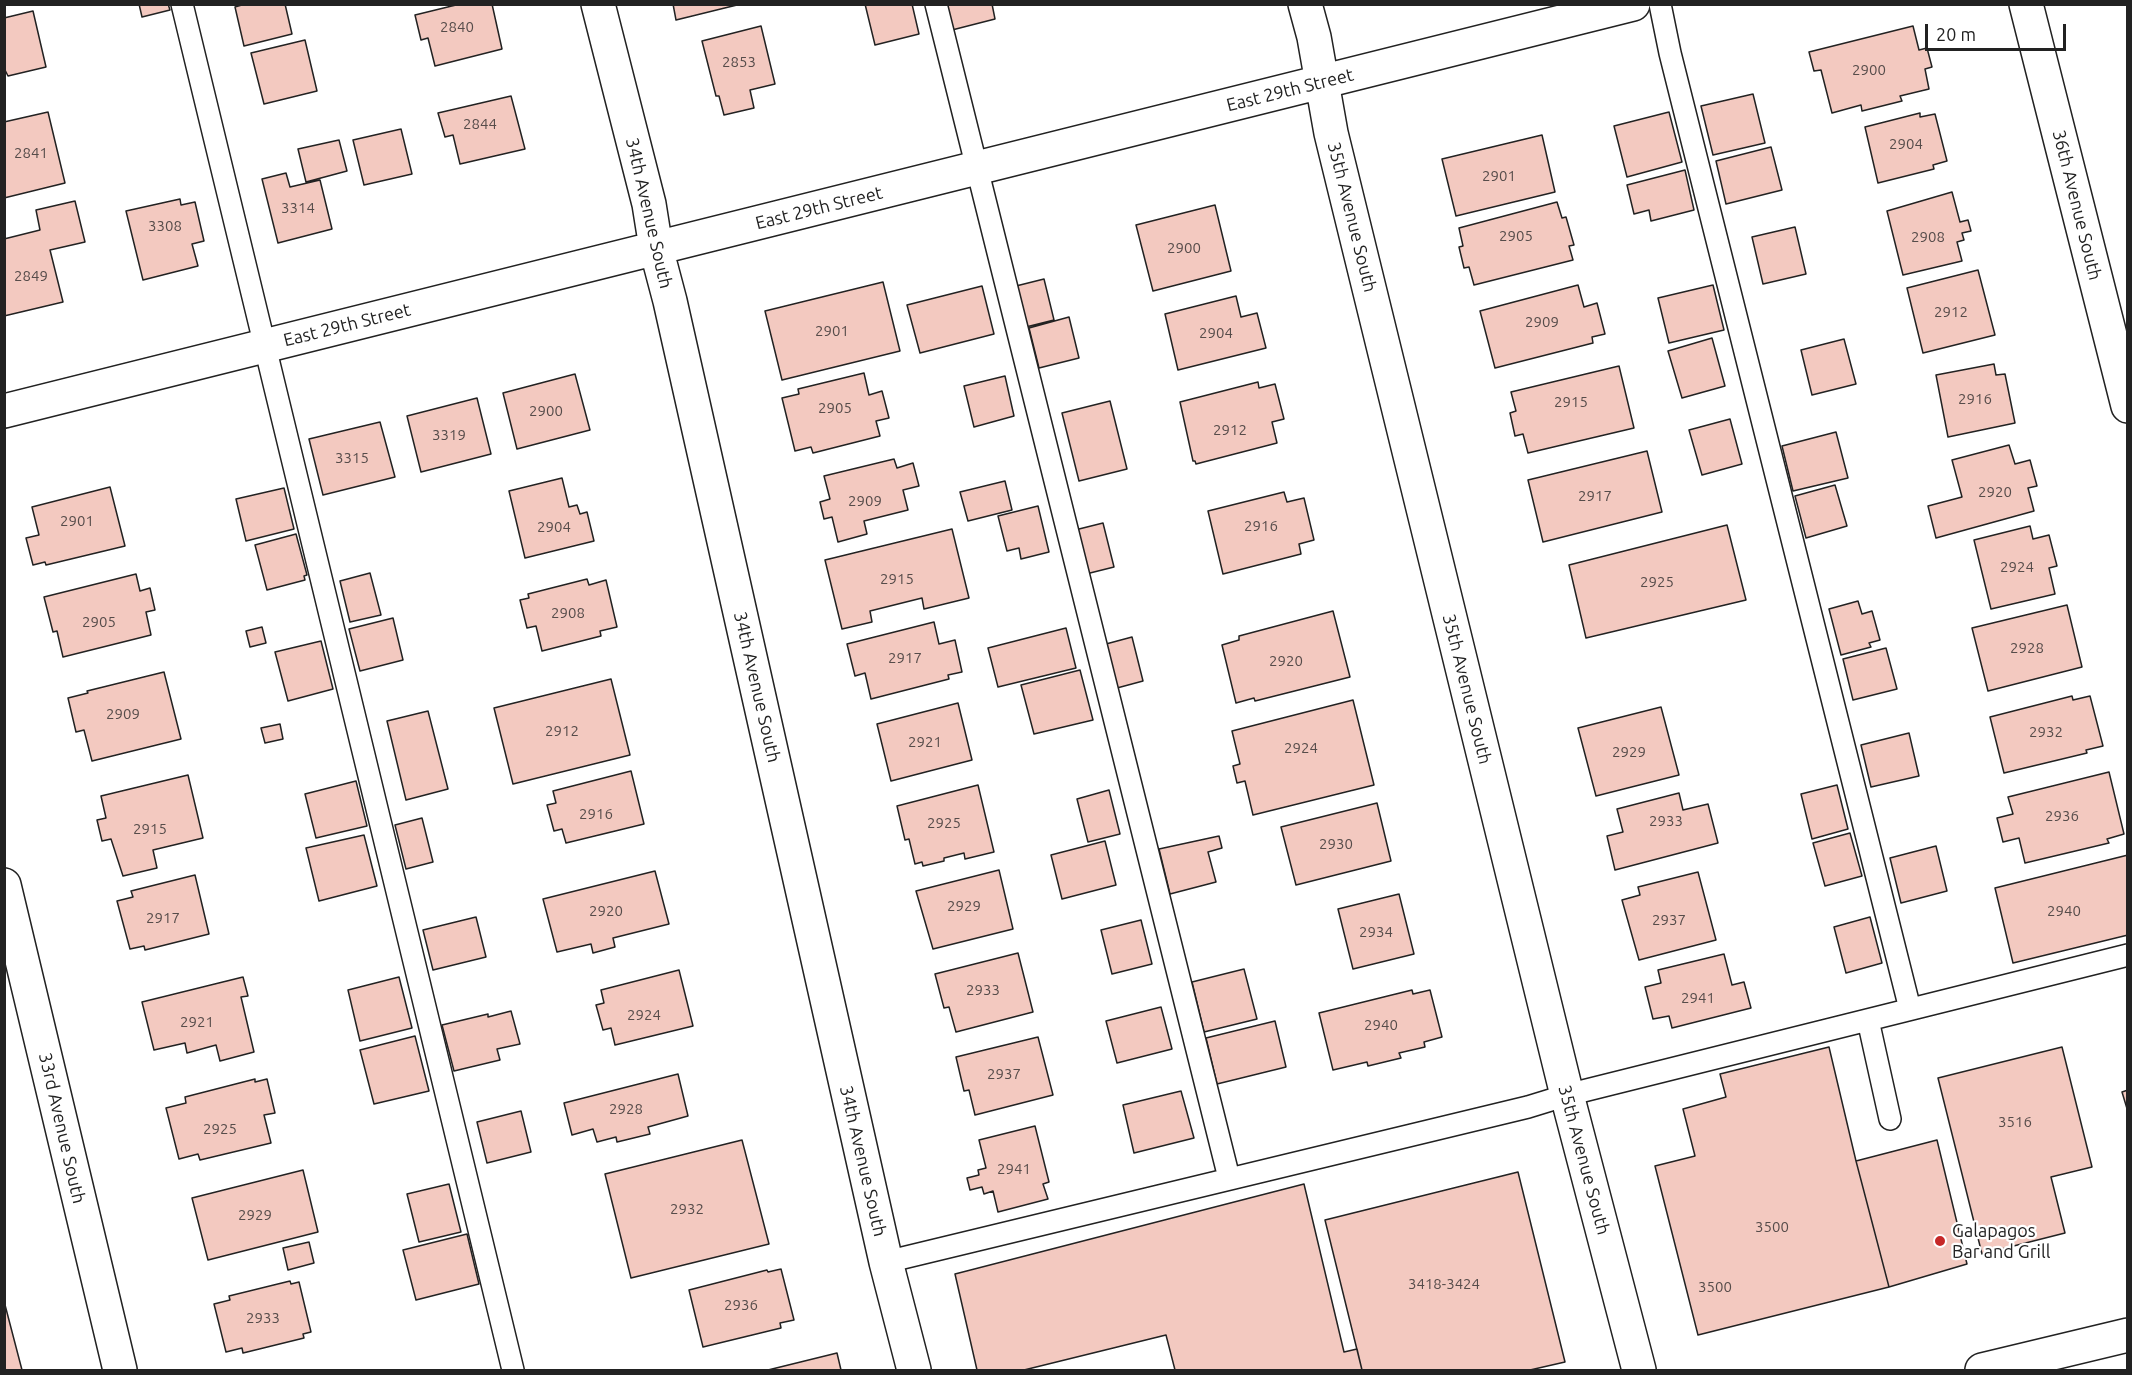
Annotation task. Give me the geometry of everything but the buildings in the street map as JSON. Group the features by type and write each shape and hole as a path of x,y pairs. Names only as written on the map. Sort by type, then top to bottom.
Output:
{"street":[{"name":"34th Avenue South","path":"598,4 649,204 656,248 673,313 886,1262 914,1371"},
{"name":"35th Avenue South","path":"1305,4 1314,37 1337,156 1567,1095 1639,1371"},
{"name":"East 29th Street","path":"4,411 1633,4"},
{"name":"36th Avenue South","path":"2026,4 2127,406"},
{"name":"33rd Avenue South","path":"4,885 120,1371"},
{"path":"1982,1371 2127,1335"}],"lane":[{"path":"183,4 513,1371"},
{"path":"936,4 1229,1178"},
{"path":"1660,4 1670,53 1910,1010"},
{"path":"886,1262 1528,1107 1567,1095 2127,955"},
{"path":"1868,1020 1890,1119"}],"place":[{"name":"Galapagos Bar and Grill","path":"1940,1241"}]}
